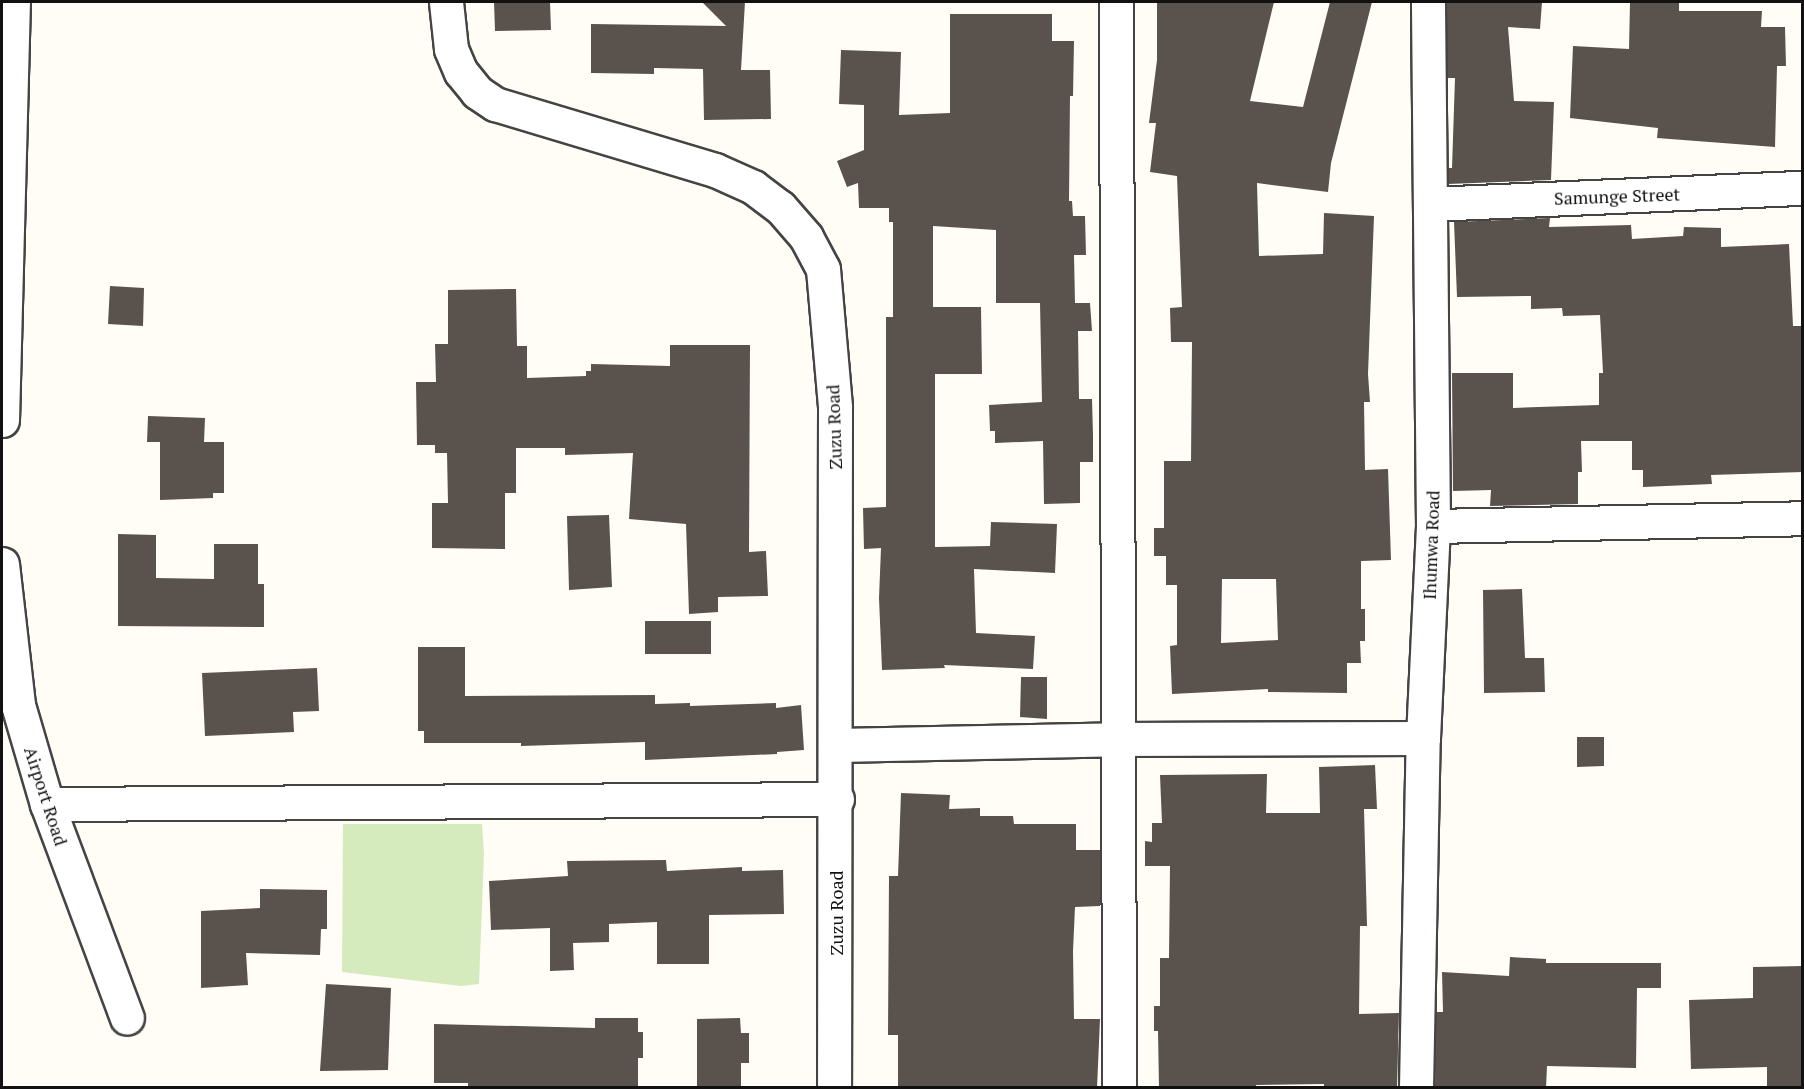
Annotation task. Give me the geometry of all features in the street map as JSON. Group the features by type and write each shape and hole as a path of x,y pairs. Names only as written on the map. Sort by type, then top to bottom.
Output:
{"street":[{"path":"2,420 13,2"},
{"name":"Zuzu Road","path":"446,2 451,49 462,72 477,92 495,104 715,170 753,187 786,214 806,237 823,269 835,408 837,799 834,1088"},
{"path":"1116,2 1119,1088"},
{"name":"Ihumwa Road","path":"1416,1088 1423,738 1433,526 1428,2"},
{"name":"Samunge Street","path":"1431,204 1803,188"},
{"path":"1433,526 1803,518"},
{"name":"Airport Road","path":"2,564 18,705 47,804 128,1018"},
{"path":"837,745 1117,739 1423,738"},
{"path":"47,804 837,799"}],"green space":[{"path":"343,824 482,824 484,854 479,984 461,986 342,972"}],"building":[{"path":"494,2 550,2 551,30 495,31"},
{"path":"702,2 745,2 741,70 770,70 771,119 704,120 703,69 654,68 654,74 591,73 591,24 726,26"},
{"path":"1157,2 1274,2 1250,101 1303,107 1330,2 1372,2 1331,163 1328,192 1257,183 1259,256 1323,254 1324,213 1374,216 1368,374 1370,402 1364,402 1365,470 1388,469 1391,560 1361,561 1361,609 1365,609 1365,641 1360,641 1361,663 1347,663 1347,693 1268,692 1268,689 1172,694 1170,646 1177,645 1177,585 1166,585 1166,556 1154,556 1154,528 1164,528 1164,461 1191,461 1192,342 1171,342 1170,308 1182,307 1177,176 1150,172 1156,123 1149,123 1157,60","holes":["1222,579 1276,579 1278,640 1221,643"]},
{"path":"1447,2 1542,2 1540,29 1508,27 1514,101 1554,102 1551,180 1448,184 1448,168 1452,168 1455,78 1447,78"},
{"path":"1630,2 1679,2 1679,11 1762,11 1761,27 1785,27 1786,66 1777,66 1775,147 1657,138 1658,128 1570,118 1573,46 1629,49"},
{"path":"950,14 1052,14 1052,41 1074,41 1073,96 1070,96 1069,201 1072,201 1073,216 1085,216 1086,255 1074,255 1075,303 1090,303 1092,331 1078,331 1079,399 1092,399 1093,435 1093,462 1080,462 1080,503 1044,504 1043,441 995,443 995,431 990,431 989,405 1042,402 1040,303 996,303 996,230 933,226 933,307 981,307 982,374 935,374 935,547 990,546 991,522 1057,524 1055,573 974,569 976,633 1035,636 1033,669 944,665 945,668 882,670 879,598 881,548 864,549 863,508 886,507 886,317 893,317 893,222 889,222 889,208 859,208 858,183 847,187 837,161 864,150 864,105 839,104 841,50 901,52 899,115 950,113"},
{"path":"1550,218 1549,227 1631,225 1632,239 1683,236 1684,227 1721,228 1721,247 1789,244 1793,326 1803,326 1803,472 1711,475 1712,484 1643,487 1643,470 1632,470 1632,441 1581,441 1582,472 1578,472 1578,504 1490,506 1491,490 1453,491 1452,373 1513,373 1513,408 1599,405 1599,373 1603,373 1600,315 1563,316 1562,308 1531,309 1531,296 1457,297 1454,222"},
{"path":"110,286 144,288 143,326 108,324"},
{"path":"516,289 517,346 527,346 527,378 586,376 586,371 591,371 591,364 670,366 670,345 750,345 749,552 766,551 768,596 718,597 718,612 689,614 686,524 629,519 633,453 565,455 565,448 516,448 516,493 505,493 505,549 432,548 432,503 448,503 447,453 435,453 435,445 417,445 416,382 436,382 435,344 448,344 448,290"},
{"path":"148,416 205,418 204,442 224,442 224,493 213,493 213,498 160,500 160,442 147,442"},
{"path":"609,515 612,587 569,590 567,516"},
{"path":"118,534 156,535 156,578 214,579 214,544 258,544 258,584 264,584 264,627 118,626"},
{"path":"1522,589 1525,658 1544,658 1545,692 1484,693 1483,590"},
{"path":"645,621 711,621 711,654 645,654"},
{"path":"418,647 465,647 465,696 655,695 655,704 690,703 690,706 776,703 776,708 801,705 804,750 777,752 777,754 645,760 645,742 521,746 521,743 424,743 424,731 418,731"},
{"path":"317,668 319,711 293,712 294,732 205,736 202,673"},
{"path":"1021,677 1047,677 1047,719 1020,717"},
{"path":"1577,737 1604,737 1604,766 1577,767"},
{"path":"1375,765 1377,809 1364,809 1367,926 1360,926 1359,1014 1399,1013 1397,1088 1324,1088 1324,1084 1256,1085 1256,1088 1159,1088 1158,1031 1154,1031 1154,1006 1160,1006 1160,958 1169,958 1170,866 1145,866 1145,841 1152,842 1152,823 1162,823 1160,775 1267,774 1266,813 1320,813 1319,767"},
{"path":"901,793 950,795 949,809 980,808 980,816 1013,816 1014,824 1076,824 1076,850 1100,850 1100,906 1075,907 1073,951 1074,1019 1100,1019 1097,1088 898,1088 898,1035 888,1035 889,876 898,876"},
{"path":"666,860 667,871 742,867 742,871 783,870 784,914 709,915 709,964 657,964 657,922 609,924 609,942 573,943 574,970 550,971 550,928 491,930 489,881 568,876 567,861"},
{"path":"260,889 327,890 327,929 321,929 320,955 246,953 248,985 201,988 201,911 260,908"},
{"path":"1510,957 1546,959 1546,963 1661,963 1661,988 1637,988 1636,1068 1547,1066 1546,1088 1435,1088 1436,1012 1443,1012 1442,972 1509,976"},
{"path":"1803,966 1803,1088 1767,1088 1767,1067 1691,1069 1689,1000 1753,998 1753,967"},
{"path":"326,984 391,988 388,1070 320,1071"},
{"path":"595,1018 638,1018 638,1032 643,1032 643,1058 638,1058 638,1088 468,1088 468,1083 434,1083 434,1024 595,1028"},
{"path":"740,1018 741,1033 749,1033 749,1063 741,1063 741,1088 697,1088 697,1019"}]}
